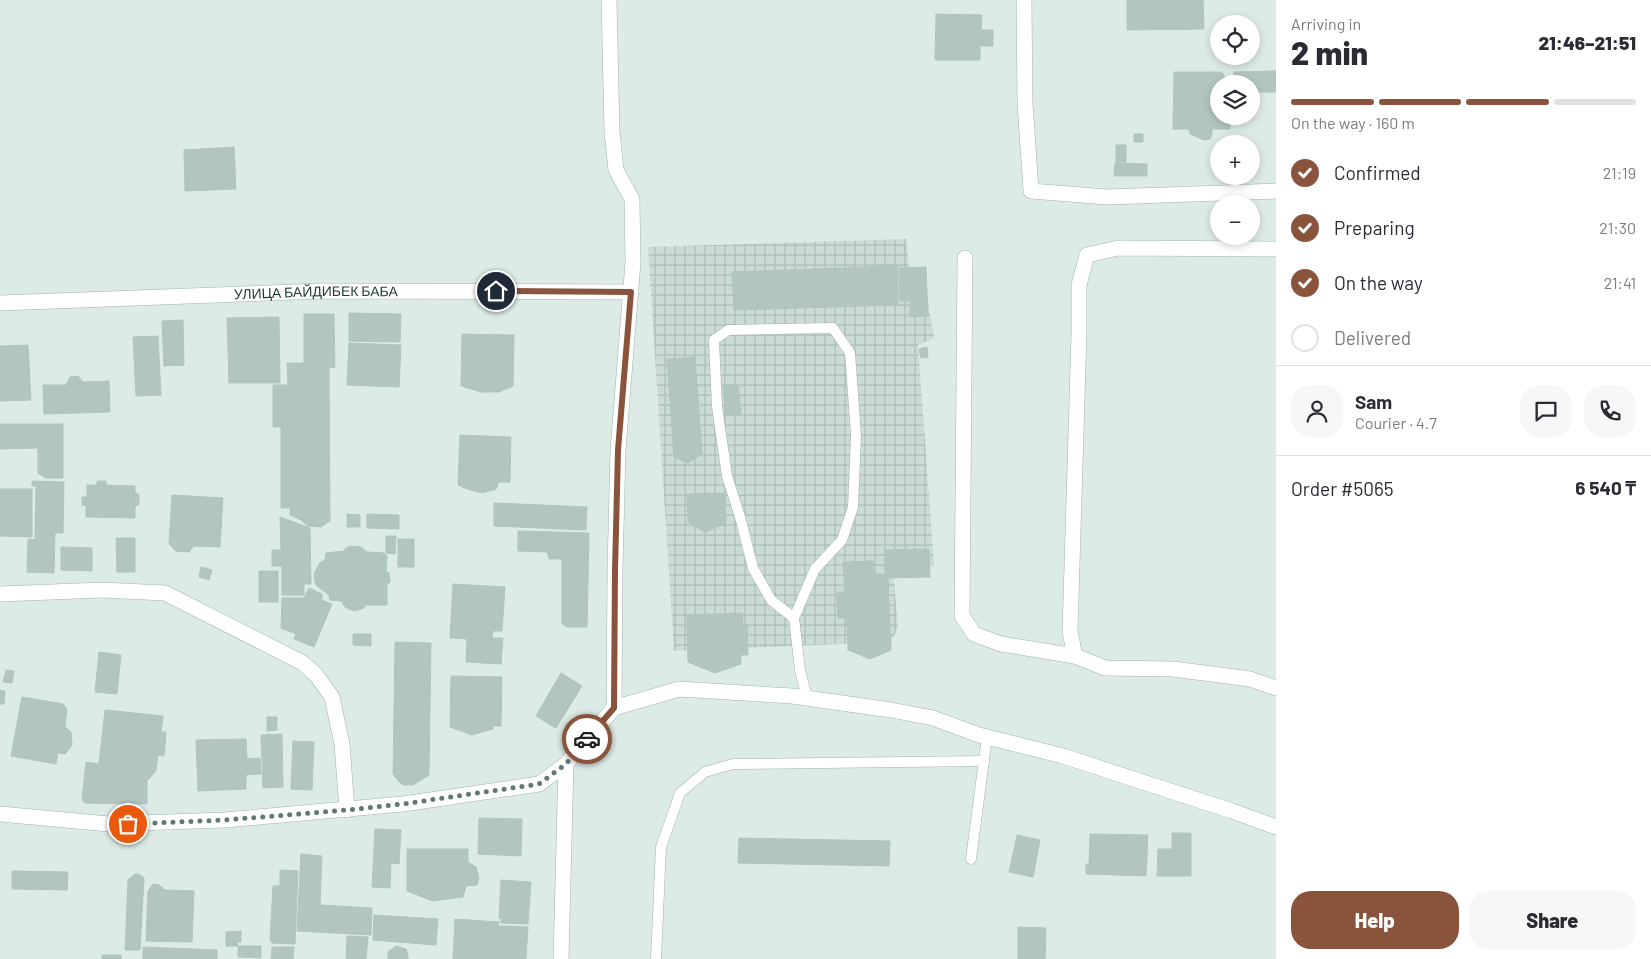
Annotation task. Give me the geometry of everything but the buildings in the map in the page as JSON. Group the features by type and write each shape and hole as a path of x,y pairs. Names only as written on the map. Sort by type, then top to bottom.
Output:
{"street":[{"path":"609,0 612,132 616,170 632,199 633,262 618,450 614,708"},
{"path":"1024,0 1025,103 1031,191 1107,197 1276,191"},
{"path":"1075,656 1070,632 1079,285 1087,255 1118,248 1276,249"},
{"path":"965,258 962,616 974,634 1001,644 1075,656 1105,668 1173,669 1250,679 1276,688"},
{"name":"УЛИЦА БАЙДИБЕК БАБА","path":"0,303 323,291 631,292"},
{"path":"0,594 102,590 165,593 303,663 317,676 332,697 342,744 347,810"},
{"path":"0,814 109,824 225,820 403,804 539,784 566,764 614,708 679,689 792,696 933,718 987,737 1063,756 1276,827"},
{"path":"561,959 566,764"}],"lane":[{"path":"794,618 771,600 753,568 740,518 726,476 717,407 714,340 728,330 833,328 850,353 856,435 853,507 842,540 815,570 794,618 800,670 806,698"},
{"path":"972,860 987,737"},
{"path":"656,959 661,847 680,793 705,772 733,764 984,761"}],"shaded area":[{"path":"906,239 913,300 928,302 934,338 918,345 934,565 893,570 898,628 891,642 674,651 648,247"}],"way so far":[{"path":"128,824 225,820 347,810 403,804 539,784 566,764 587,739"}],"route":[{"path":"496,291 631,292 618,450 614,708 587,739"}]}
